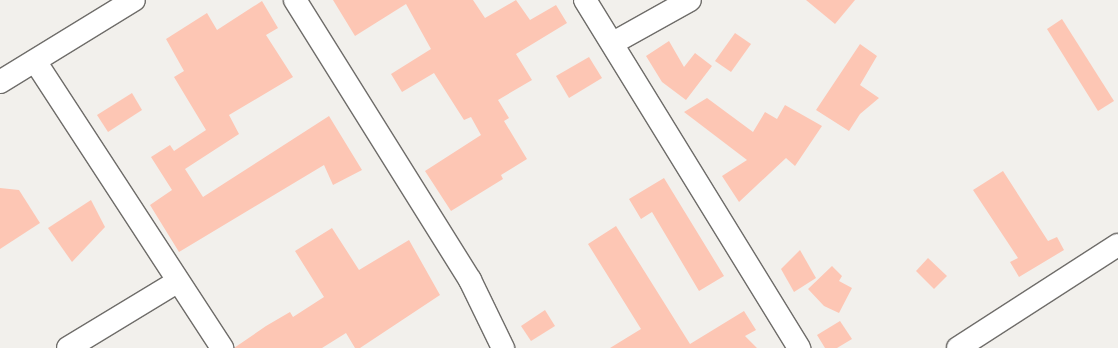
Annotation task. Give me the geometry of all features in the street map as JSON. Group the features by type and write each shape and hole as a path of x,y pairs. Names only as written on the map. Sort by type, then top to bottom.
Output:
{"street":[{"path":"0,82 134,0"},
{"path":"294,0 470,280 503,348"},
{"path":"585,0 613,43 800,348"},
{"path":"613,43 690,0"},
{"path":"35,61 177,282 222,348"},
{"path":"958,348 1118,244"},
{"path":"68,348 177,282"}],"building":[{"path":"333,0 473,0 485,18 516,0 530,20 556,5 567,23 516,54 532,80 498,100 509,118 504,121 527,159 501,175 503,179 451,211 425,171 481,135 471,117 464,120 434,73 402,92 391,74 431,49 406,4 355,36"},
{"path":"806,0 855,0 835,24"},
{"path":"262,1 278,28 266,35 293,77 229,115 239,134 185,169 203,197 329,116 362,170 333,185 324,165 179,252 150,205 172,190 151,157 170,145 174,151 206,130 174,77 184,71 166,39 207,13 217,30"},
{"path":"1062,19 1114,101 1098,111 1047,29"},
{"path":"735,33 751,44 731,72 715,61"},
{"path":"669,41 684,67 695,53 712,66 686,100 662,82 646,56"},
{"path":"860,44 877,56 860,85 879,98 860,114 849,131 816,110"},
{"path":"589,57 602,78 569,98 556,76"},
{"path":"132,93 142,110 108,132 97,115"},
{"path":"707,98 753,132 765,112 777,119 785,105 822,126 795,166 786,158 739,202 722,176 747,160 684,112"},
{"path":"1003,171 1048,241 1057,237 1064,250 1019,277 1010,262 1018,258 973,190"},
{"path":"664,178 724,276 699,291 652,212 641,219 629,199"},
{"path":"0,188 19,190 40,223 0,249"},
{"path":"91,200 105,227 72,262 48,228"},
{"path":"616,226 690,344 744,311 756,330 745,336 757,348 610,348 641,329 588,244"},
{"path":"332,228 359,270 409,240 440,295 360,348 355,348 346,333 322,348 234,348 266,326 290,312 293,317 324,297 295,251"},
{"path":"800,250 816,278 794,292 781,269"},
{"path":"928,258 947,276 934,289 916,271"},
{"path":"832,266 842,276 839,281 852,288 839,313 824,306 808,289"},
{"path":"545,310 555,326 531,341 521,326"},
{"path":"840,321 852,339 837,348 825,348 817,335"}]}
